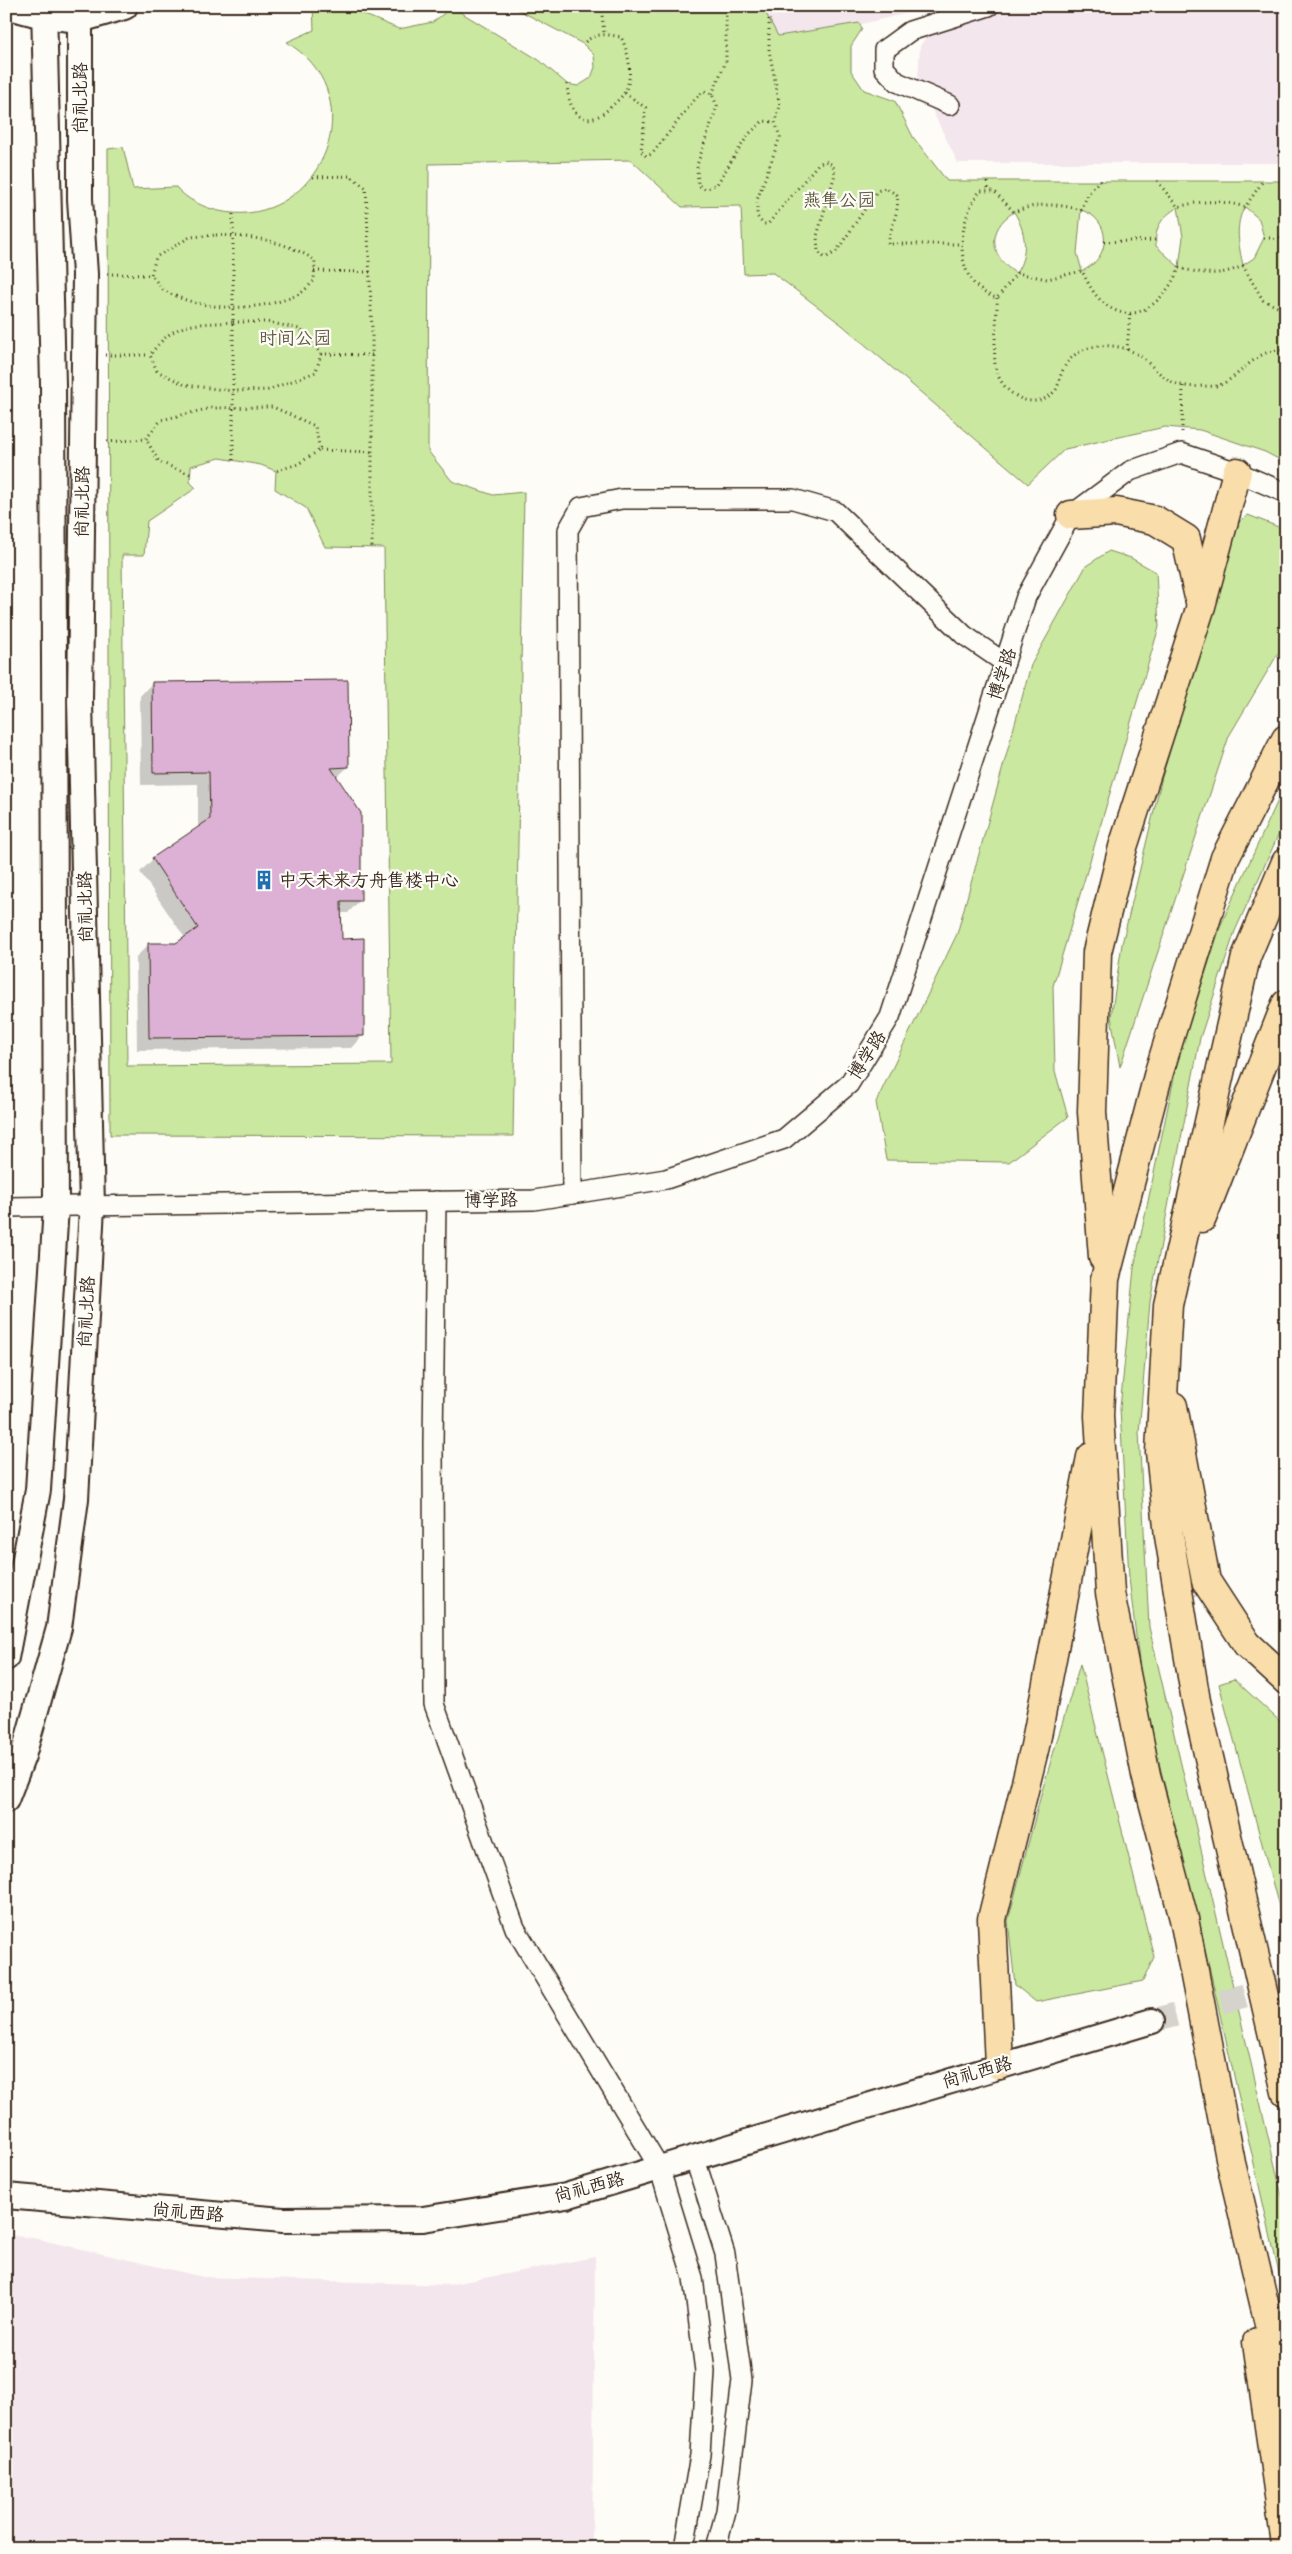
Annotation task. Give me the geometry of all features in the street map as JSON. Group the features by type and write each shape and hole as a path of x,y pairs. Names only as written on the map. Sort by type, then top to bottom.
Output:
{"highway":[{"path":"1237,472 1201,606 1124,846 1097,952 1092,1112 1105,1279 1099,1416 1110,1593 1146,1775 1184,1919 1231,2163 1286,2396"},
{"path":"1071,515 1116,512 1155,520 1186,538 1201,606"},
{"path":"1105,1279 1159,1072 1225,858 1286,739"},
{"path":"1286,862 1246,957 1168,1305 1160,1452 1169,1536 1196,1701 1286,2092"},
{"path":"1168,1305 1286,1004"},
{"path":"1165,1367 1206,1581 1247,1644 1286,1680"},
{"path":"999,2065 992,1919 1035,1746 1099,1416"},
{"path":"1231,2163 1286,2545"}],"main road":[{"path":"9,6 44,11 82,12 124,6"}],"street":[{"path":"950,105 897,82 884,68 884,50 910,31 989,6"},
{"name":"尚礼北路","path":"6,1658 38,1490 56,1206 53,384 44,11"},
{"name":"尚礼北路","path":"6,1800 22,1756 59,1628 76,1499 92,1206 80,702 85,274 80,199 82,12"},
{"path":"1181,453 1237,472 1286,493"},
{"name":"博学路","path":"6,1207 534,1200 666,1179 784,1139 849,1084 890,1017 1026,597 1071,515 1130,471 1181,453"},
{"path":"572,1194 568,530 581,507 622,500 793,500 834,511 964,635 1006,663"},
{"path":"436,1201 432,1445 434,1704 515,1928 659,2167 692,2278 705,2372 700,2455 684,2548"},
{"name":"尚礼西路","path":"6,2196 283,2220 423,2219 566,2196 694,2156 1152,2021"},
{"path":"694,2156 724,2254 742,2380 726,2511 716,2548"}],"path":[{"path":"601,6 604,33"},
{"path":"712,94 726,61 726,6"},
{"path":"769,19 769,50 780,106 775,122 780,137 757,200 757,216 763,224 768,224 818,164 825,161 833,165 835,174 817,236 818,252 825,258 836,252 877,191 886,188 897,195 899,206 889,230 888,244 962,244"},
{"path":"566,84 571,109 577,116 586,120 600,117 625,93 629,70 628,51 621,38 604,33 589,38 583,44"},
{"path":"625,93 646,108 641,151 646,156 652,154 704,90 712,94 717,106 697,166 698,185 705,189 716,184 748,135 763,121 775,122"},
{"path":"313,177 350,176 366,188 372,355 372,548"},
{"path":"997,298 984,294 975,287 963,264 962,231 970,204 980,191 994,192 999,195 1014,212 1036,204 1055,204 1081,210 1088,194 1100,180"},
{"path":"1157,180 1178,207 1210,201 1228,202 1244,207 1263,181"},
{"path":"988,182 988,192"},
{"path":"233,214 233,460"},
{"path":"85,274 151,275 165,292 199,304 233,306 270,305 302,293 314,281 314,260 293,247 265,238 233,236 190,237 156,257 151,275"},
{"path":"1264,238 1286,238"},
{"path":"1104,242 1155,240"},
{"path":"1286,311 1263,300 1243,266 1230,271 1209,275 1179,268 1173,283 1163,297 1141,311 1130,313 1107,306 1094,293 1082,271 1047,279 1016,273 997,298 996,369 1008,392 1024,401 1042,400 1055,391 1062,370 1075,354 1098,344 1127,350 1146,361 1170,383 1194,387 1221,384 1253,360 1278,349 1286,351"},
{"path":"314,271 370,272"},
{"path":"1127,350 1130,313"},
{"path":"150,355 163,337 186,325 267,322 300,329 321,354 372,355"},
{"path":"150,355 157,371 185,385 233,391 268,390 316,372 321,354"},
{"path":"84,355 150,355"},
{"path":"1181,453 1183,385"},
{"path":"83,443 146,439 161,420 211,408 273,407 314,426 320,450"},
{"path":"146,439 159,462 190,474"},
{"path":"276,471 298,464 320,450 372,452"}],"shaded area":[{"path":"762,6 937,6 849,27 777,36"},
{"path":"947,6 1286,6 1286,163 958,163 918,81 920,46"},
{"path":"6,2235 33,2238 203,2277 448,2285 595,2257 592,2548 6,2548"}],"green space":[{"path":"313,6 343,6 399,29 433,22 452,7 539,60 567,84 578,86 591,78 595,67 594,55 583,44 511,6 762,6 778,36 859,23 862,29 851,46 851,71 864,90 895,101 913,137 947,181 1286,181 1286,463 1265,452 1200,430 1165,427 1065,449 1028,484 842,325 773,273 744,274 741,206 682,207 631,160 429,164 428,451 452,481 493,495 524,492 513,1136 110,1135 108,149 123,147 133,189 176,187 185,196 219,211 249,213 277,205 300,190 317,168 328,143 332,116 326,88 311,62 287,42 314,30","holes":["1178,207 1183,237 1179,267 1156,246 1156,233 1160,223","1245,207 1259,219 1264,238 1254,258 1243,265 1238,236 1239,220","1081,210 1091,215 1098,222 1103,230 1104,239 1099,257 1092,265 1082,271 1077,253","1014,212 1021,227 1024,242 1023,258 1016,273 1007,267 997,252 995,235 999,227","220,458 261,465 276,471 275,489 306,508 325,547 384,548 391,1064 127,1066 122,555 144,555 147,521 196,488 190,482 191,466"]},
{"path":"1248,515 1286,530 1286,640 1229,736 1120,1067 1111,1017 1122,944 1162,777 1239,522"},
{"path":"1109,551 1131,558 1156,572 1159,627 1053,986 1055,1071 1068,1117 1009,1162 886,1160 876,1102 957,934 1031,665 1086,566"},
{"path":"1286,783 1286,818 1235,931 1200,1038 1150,1302 1139,1432 1149,1627 1286,2213 1286,2304 1206,1953 1144,1702 1129,1578 1120,1408 1134,1268 1179,1054 1222,922"},
{"path":"1080,1664 1154,1957 1143,1981 1036,2002 1015,1985 1008,1921 1042,1791"},
{"path":"1234,1679 1286,1727 1286,1933 1219,1684"}],"building":[{"name":"中天未来方舟售楼中心","path":"348,680 349,767 331,768 361,813 361,901 341,901 342,939 364,938 364,1036 149,1038 148,943 176,943 198,928 152,858 210,819 209,772 153,773 152,682"}],"tunnel":[{"path":"1152,2021 1286,1984"}],"place":[{"name":"中天未来方舟售楼中心","path":"264,880"}],"park label":[{"name":"燕隼公园","path":"839,200"},
{"name":"时间公园","path":"295,338"}]}
